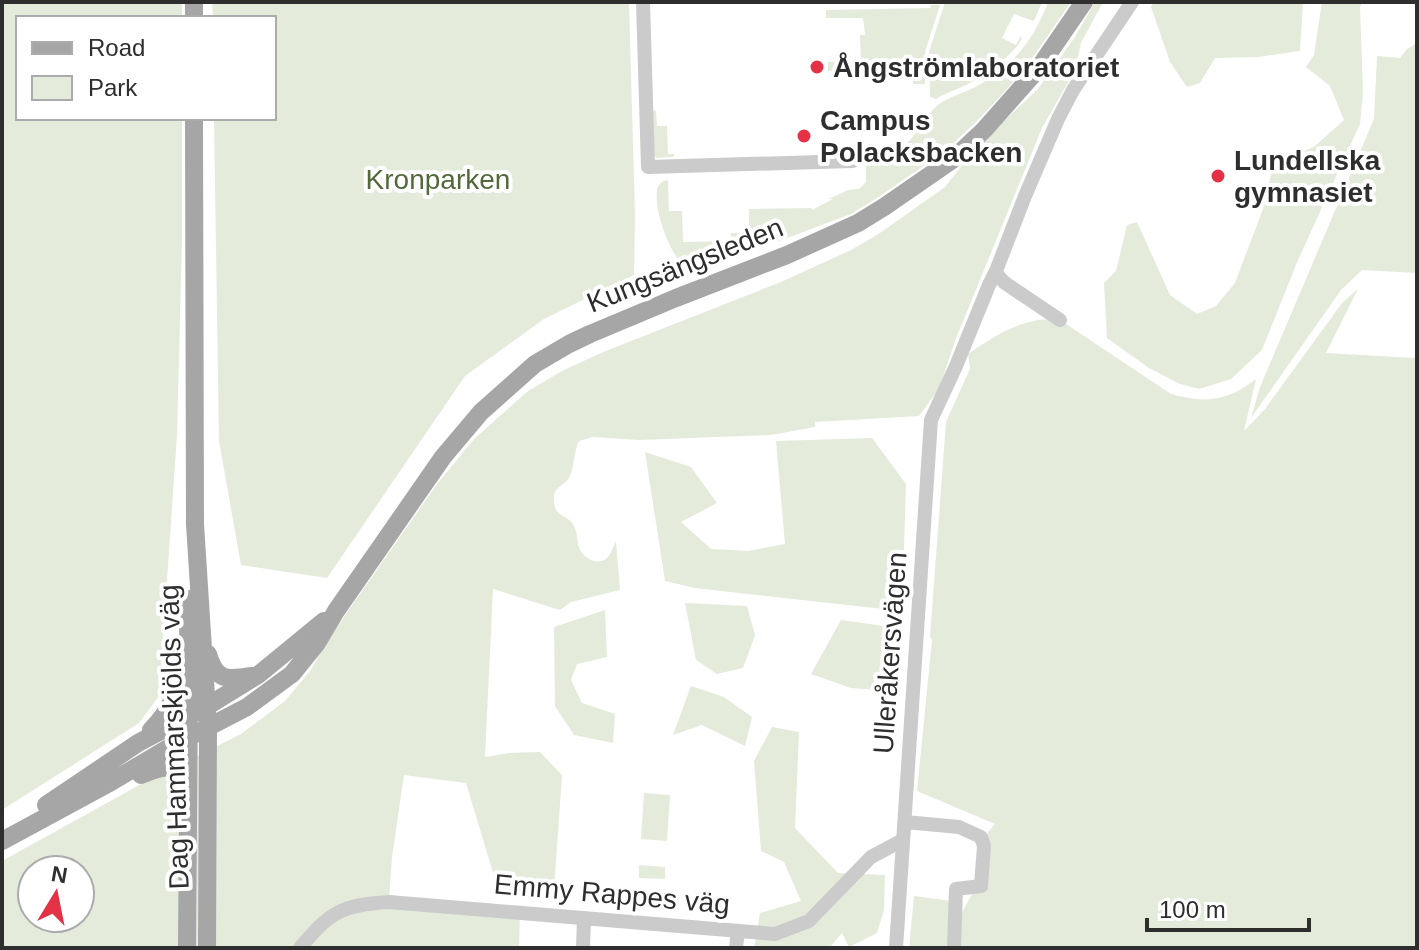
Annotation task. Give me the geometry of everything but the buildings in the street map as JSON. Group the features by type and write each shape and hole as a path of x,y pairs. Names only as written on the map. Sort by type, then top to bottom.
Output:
{"main road":[{"name":"Kungsängsleden","path":"111,782 247,707 292,674 317,643 336,611 452,446 481,412 535,364 590,334 787,255 858,223 884,207 952,160 984,130 1038,69 1084,2"},
{"name":"Dag Hammarskjölds väg","path":"187,948 189,716 195,623 194,120"},
{"name":"Kungsängsleden","path":"138,743 258,675 336,611"},
{"name":"Dag Hammarskjölds väg","path":"195,623 208,727 207,948"},
{"path":"195,623 217,674 231,679 258,675"},
{"path":"2,838 138,743 166,714 178,683 181,652 195,623"},
{"path":"208,774 223,733 247,707"},
{"path":"2,838 111,782 136,777 160,767 169,767 176,772 189,798"}],"street":[{"path":"643,2 648,167 853,161"},
{"name":"Ulleråkersvägen","path":"896,948 931,420 1058,119 1073,90 1132,2"},
{"path":"996,271 1005,283 1060,320"},
{"path":"905,822 959,827 981,837 984,846 981,886 956,889 954,948"},
{"name":"Emmy Rappes väg","path":"300,948 322,923 337,913 372,903 410,902 775,934 809,921 871,857 903,840"},
{"path":"583,948 584,918"},
{"path":"736,948 738,931"}],"green space":[{"path":"2,2 182,2 182,16 16,16 16,120 182,120 182,240 177,435 159,696 139,723 2,810"},
{"name":"Kronparken","path":"212,2 629,2 634,275 544,319 465,376 327,578 241,565 219,441 214,120 276,120 276,16 213,16"},
{"path":"945,2 1042,2 1034,21 1014,14 1002,38 1016,45 1022,38 1007,57 976,79 936,99 930,97 929,52"},
{"path":"1048,2 1071,2 1008,88 945,151 851,214 708,268 686,266 678,258 660,219 657,189 663,181 668,180 669,211 682,211 683,242 731,241 731,233 749,233 749,209 812,210 848,190 859,189 866,182 866,156 887,155 898,150 911,139 938,105 977,86 1012,61 1029,40"},
{"path":"1095,2 1103,2 1081,43 1075,70 1042,128 955,341 939,389 919,416 815,422 815,427 771,435 639,440 593,437 579,441 569,478 554,494 554,504 558,512 574,526 580,550 588,559 596,561 607,558 616,541 620,590 571,602 560,610 493,589 485,757 540,752 562,775 554,890 497,886 466,783 404,775 392,857 389,901 520,913 519,948 2,948 2,861 143,783 241,734 285,701 310,671 329,638 437,484 474,439 528,391 603,352 781,282 877,235 945,187 978,145 1037,90 1075,37"},
{"path":"1154,2 1303,2 1300,51 1258,57 1215,58 1200,83 1187,87 1170,62 1151,7"},
{"path":"1322,2 1362,2 1363,92 1360,124 1298,260 1262,350 1231,379 1199,389 1180,384 1149,368 1107,338 1104,283 1116,271 1127,225 1137,222 1170,295 1197,314 1216,306 1235,283 1266,201 1272,167 1295,163 1299,154 1315,146 1344,120 1330,86 1306,67 1314,55"},
{"path":"930,5 940,5 925,52 925,84 913,84 913,69 828,71 828,62 861,61 860,35 865,35 863,18 826,18 826,10 931,8"},
{"path":"1417,43 1417,273 1362,270 1341,290 1251,418 1260,387 1374,119 1377,56 1400,58"},
{"path":"653,110 656,111 657,126 667,126 668,154 675,154 673,157 656,158 654,155"},
{"path":"668,260 689,278 659,289 664,282"},
{"path":"1358,289 1326,353 1415,358 1417,332 1417,948 958,948 960,916 982,876 988,832 995,824 917,791 932,640 946,422 970,369 968,354 1023,324 1060,320 1171,394 1195,399 1216,398 1236,392 1256,379 1244,431 1265,409 1342,303"},
{"path":"872,438 906,484 902,611 695,588 665,581 645,452 691,467 717,503 681,522 711,549 748,551 785,544 776,441"},
{"path":"685,603 747,606 755,635 743,668 717,674 696,660"},
{"path":"605,610 607,657 577,664 571,680 582,703 615,714 613,743 574,735 555,706 554,627"},
{"path":"841,620 898,628 899,662 879,690 851,688 811,674"},
{"path":"691,686 724,697 752,717 745,746 702,725 673,735"},
{"path":"772,727 799,732 795,828 838,873 885,875 884,910 877,933 849,947 842,933 829,948 754,948 760,913 801,901 784,862 761,851 754,761"},
{"path":"644,793 670,795 667,841 641,839"},
{"path":"639,865 665,867 665,879 639,878"},
{"path":"914,896 952,901 951,948 909,948"}],"place":[{"name":"Ångströmlaboratoriet","path":"817,67"},
{"name":"Campus Polacksbacken","path":"804,136"},
{"name":"Lundellska gymnasiet","path":"1218,176"}]}
